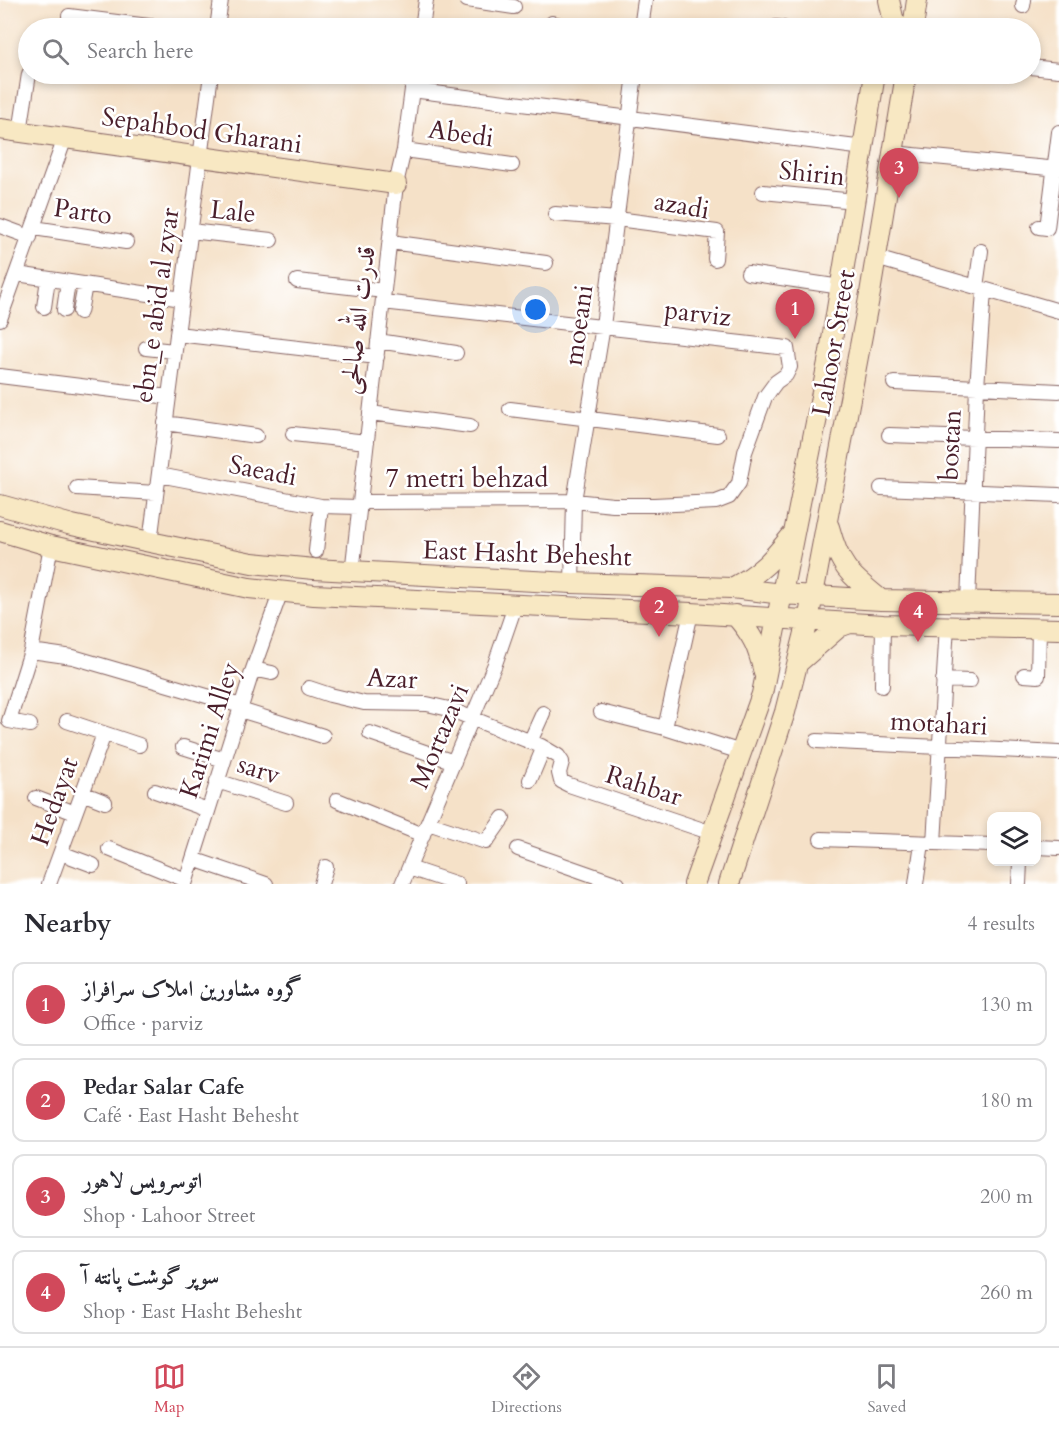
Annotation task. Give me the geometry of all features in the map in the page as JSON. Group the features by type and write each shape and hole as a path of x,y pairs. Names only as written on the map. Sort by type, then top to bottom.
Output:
{"main road":[{"path":"888,0 892,18"},
{"path":"884,18 888,0"},
{"path":"911,18 917,0"},
{"name":"Lahoor Street","path":"694,884 756,713 766,679 841,287 874,84"},
{"name":"Lahoor Street","path":"732,883 782,721 808,621 876,258 904,84"},
{"name":"Sepahbod Gharani","path":"0,129 396,184"},
{"path":"804,488 833,490"},
{"name":"East Hasht Behesht","path":"0,505 72,525 252,563 352,573 732,588 782,594 881,600 1059,603"},
{"path":"827,522 836,553 848,572 881,600"},
{"path":"732,588 755,576 772,561 796,530"},
{"name":"East Hasht Behesht","path":"0,531 51,546 249,588 314,595 735,615 883,625 1059,629"},
{"path":"735,615 756,643 766,679"},
{"path":"799,662 838,627 850,623"},
{"path":"756,713 773,711 782,721"}],"street":[{"path":"218,18 221,0"},
{"path":"423,18 426,0"},
{"path":"467,0 514,7"},
{"path":"643,18 645,0"},
{"path":"69,16 85,18"},
{"path":"1041,68 1059,70"},
{"path":"20,132 27,84"},
{"name":"ebn_e abid al zyar","path":"150,542 210,84"},
{"name":"قدرت الله صالحی","path":"352,573 396,184 404,150 413,84"},
{"name":"moeani","path":"572,583 574,501 603,326 634,84"},
{"path":"412,90 864,148"},
{"path":"1039,227 1047,228 1059,132"},
{"path":"0,319 65,138"},
{"name":"Abedi","path":"404,150 512,165"},
{"path":"893,153 1056,169"},
{"name":"Shirin","path":"763,192 855,201"},
{"path":"555,214 617,219"},
{"name":"azadi","path":"617,219 717,232 715,259"},
{"name":"Parto","path":"0,226 32,233 126,242"},
{"name":"Lale","path":"190,231 271,240"},
{"path":"390,242 546,263"},
{"name":"bostan","path":"968,601 981,251"},
{"path":"876,258 1059,311"},
{"path":"748,273 841,287"},
{"path":"16,274 182,299"},
{"path":"44,307 48,279"},
{"name":"parviz","path":"297,281 384,297 787,348"},
{"path":"64,310 68,282"},
{"path":"80,312 85,285"},
{"path":"177,334 377,357"},
{"path":"378,341 456,353"},
{"path":"146,348 174,351"},
{"name":"7 metri behzad","path":"360,505 574,501 613,505 654,505 716,502 729,497 738,483 745,452 765,396 776,382 786,375 790,367 787,348"},
{"path":"0,376 169,397"},
{"path":"894,383 1059,391"},
{"path":"510,410 718,435"},
{"path":"370,413 470,426"},
{"path":"165,423 256,436"},
{"path":"293,434 367,442"},
{"path":"889,435 1059,441"},
{"name":"Saeadi","path":"159,475 321,506 360,505"},
{"path":"77,488 156,493"},
{"path":"881,488 1059,495"},
{"path":"316,550 321,506"},
{"path":"30,725 9,721 31,651 51,546"},
{"name":"Karimi Alley","path":"186,882 253,669 281,591"},
{"name":"Mortazavi","path":"402,884 495,664 515,606"},
{"path":"665,728 692,613"},
{"path":"882,686 883,625"},
{"path":"916,884 928,843 939,746 947,625"},
{"path":"1024,675 1038,676 1039,628"},
{"path":"31,651 82,660 241,708 323,736"},
{"path":"253,669 272,673"},
{"path":"943,680 970,681"},
{"name":"Azar","path":"309,688 364,703 427,704 449,709 536,745"},
{"path":"530,780 543,712"},
{"path":"601,712 665,728 741,752"},
{"path":"67,720 139,745"},
{"path":"370,733 454,762"},
{"name":"Hedayat","path":"49,884 104,734"},
{"name":"motahari","path":"817,741 1059,753"},
{"name":"Rahbar","path":"536,745 558,756 562,762 559,773 561,781 712,833"},
{"path":"183,747 224,760"},
{"name":"sarv","path":"217,781 286,803"},
{"path":"155,792 208,810"},
{"path":"82,794 105,802"},
{"path":"36,798 75,813"},
{"path":"337,800 426,829 486,842 503,818"},
{"path":"821,839 987,845"},
{"path":"1041,847 1059,848"},
{"path":"109,849 186,882"},
{"path":"518,849 618,884"},
{"path":"61,853 93,865"},
{"path":"193,859 266,884"},
{"path":"1019,884 1020,866"},
{"path":"321,884 326,867"},
{"path":"409,868 457,884"}],"place":[{"name":"اتوسرویس لاهور","path":"899,198"},
{"name":"گروه مشاورین املاک سرافراز","path":"795,339"},
{"name":"Pedar Salar Cafe","path":"659,637"},
{"name":"سوپر گوشت پانته آ","path":"918,642"}]}
